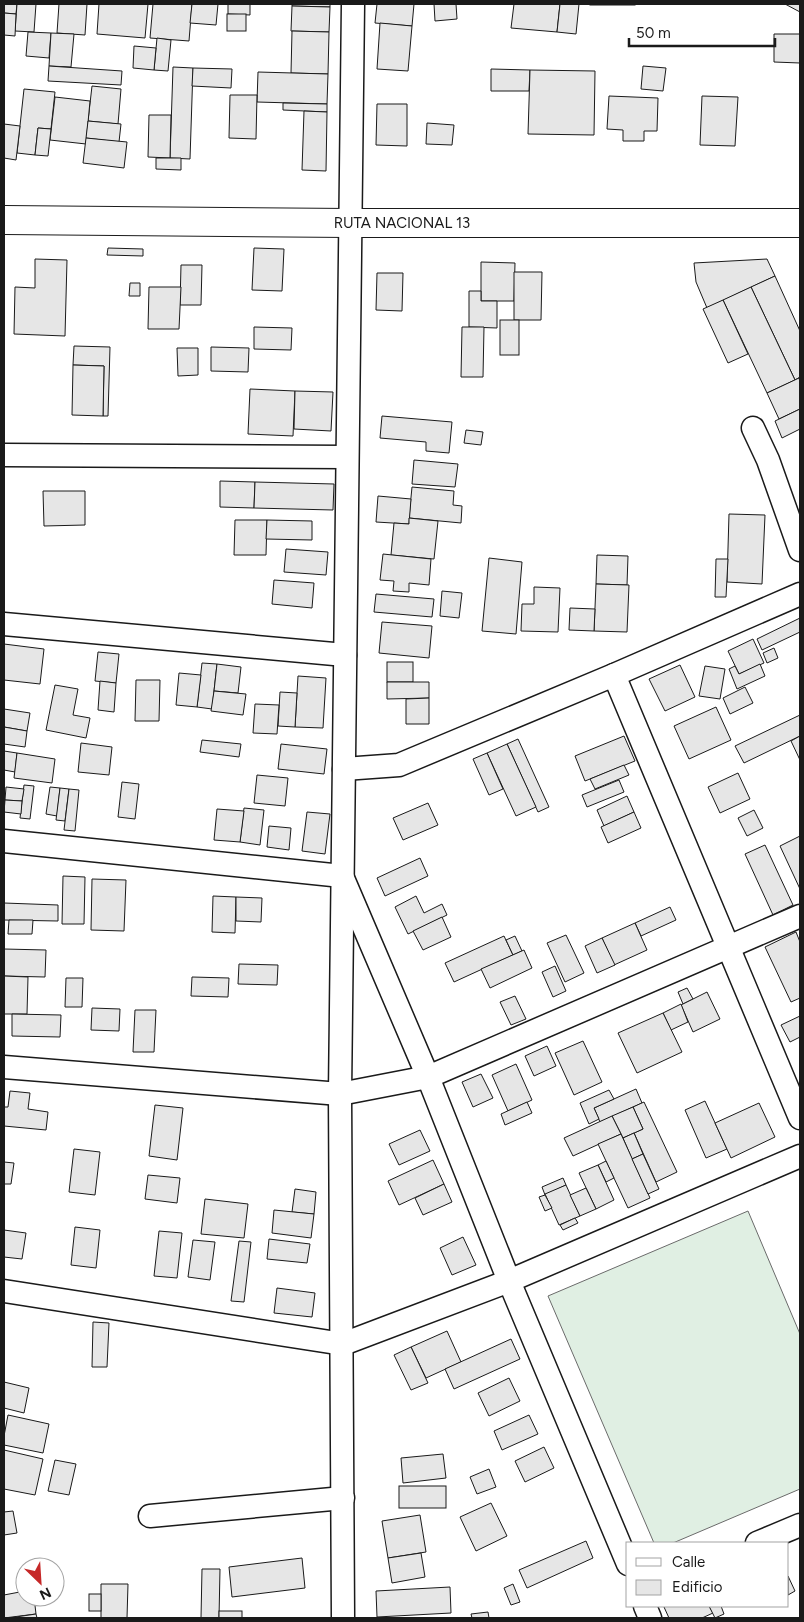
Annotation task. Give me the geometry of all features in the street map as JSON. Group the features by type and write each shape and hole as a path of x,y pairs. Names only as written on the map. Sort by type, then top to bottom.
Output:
{"highway":[{"name":"RUTA NACIONAL 13","path":"4,220 800,224"}],"street":[{"path":"343,1618 343,1344 340,1094 353,4"},
{"path":"753,428 768,460 800,550"},
{"path":"4,455 347,457"},
{"path":"344,769 399,765 614,675 800,594"},
{"path":"4,624 345,656"},
{"path":"614,675 800,1118"},
{"path":"4,842 342,876"},
{"path":"342,876 428,1077 509,1281 626,1559"},
{"path":"4,1067 340,1094 428,1077 800,916"},
{"path":"4,1291 343,1344 509,1281 800,1156"},
{"path":"150,1516 343,1498"},
{"path":"759,1542 800,1525"}],"green space":[{"path":"748,1211 800,1334 800,1489 675,1542 654,1542 548,1296"}],"building":[{"path":"4,4 17,4 16,14 4,13"},
{"path":"17,4 36,4 34,32 15,31"},
{"path":"59,4 87,4 85,35 57,33"},
{"path":"99,4 148,4 145,38 97,34"},
{"path":"153,4 192,4 189,41 150,38"},
{"path":"192,4 218,4 216,25 190,23"},
{"path":"228,4 250,4 250,15 228,14"},
{"path":"292,4 330,4 330,7 292,6"},
{"path":"377,4 414,4 412,26 375,23"},
{"path":"434,4 456,4 457,19 435,21"},
{"path":"514,4 560,4 557,32 511,28"},
{"path":"560,4 579,4 576,34 557,32"},
{"path":"635,4 635,5 590,5"},
{"path":"785,4 800,4 800,12"},
{"path":"292,6 330,7 329,32 291,31"},
{"path":"4,13 16,14 15,36 4,35"},
{"path":"227,14 246,14 246,31 227,31"},
{"path":"380,23 412,26 408,71 377,69"},
{"path":"292,31 329,32 328,74 291,73"},
{"path":"28,32 51,33 49,58 26,56"},
{"path":"51,33 74,34 71,67 49,66"},
{"path":"774,34 800,34 800,63 774,62"},
{"path":"157,38 171,40 168,71 154,70"},
{"path":"134,46 156,48 154,70 133,68"},
{"path":"49,66 122,71 121,85 48,81"},
{"path":"643,66 666,68 663,91 641,89"},
{"path":"173,67 193,68 190,159 170,158"},
{"path":"193,68 232,69 231,88 192,86"},
{"path":"491,69 530,70 529,91 491,91"},
{"path":"530,70 595,71 594,135 528,134"},
{"path":"258,72 328,74 327,104 257,102"},
{"path":"92,86 121,89 118,124 88,121"},
{"path":"24,89 55,92 51,129 38,128 35,155 17,153"},
{"path":"230,95 257,95 256,139 229,138"},
{"path":"609,96 658,98 657,131 644,131 644,141 623,141 623,130 607,129"},
{"path":"702,96 738,97 735,146 700,145"},
{"path":"55,97 90,101 86,144 50,140"},
{"path":"283,103 327,104 327,112 283,110"},
{"path":"377,104 407,104 407,146 376,145"},
{"path":"304,111 327,112 326,171 302,170"},
{"path":"149,115 171,115 170,158 148,157"},
{"path":"88,121 121,124 119,142 86,138"},
{"path":"427,123 454,125 452,145 426,144"},
{"path":"4,124 20,126 16,160 4,158"},
{"path":"38,128 51,129 48,156 35,155"},
{"path":"86,138 127,142 124,168 83,163"},
{"path":"156,158 181,158 181,170 156,169"},
{"path":"108,248 143,249 143,256 107,255"},
{"path":"254,248 284,249 282,291 252,290"},
{"path":"35,259 67,260 65,336 14,334 15,287 35,288"},
{"path":"767,259 775,276 707,308 696,282 694,263"},
{"path":"481,262 515,263 514,301 481,301"},
{"path":"181,265 202,265 201,305 180,305"},
{"path":"514,272 542,272 541,320 514,320"},
{"path":"377,273 403,273 402,311 376,310"},
{"path":"775,276 800,331 800,377 795,380 751,287"},
{"path":"130,283 140,283 140,296 129,296"},
{"path":"149,287 181,287 179,329 148,329"},
{"path":"751,287 795,380 767,393 723,300"},
{"path":"469,291 481,291 481,301 497,301 497,328 469,327"},
{"path":"723,300 748,354 728,363 703,309"},
{"path":"500,320 519,320 519,355 500,355"},
{"path":"254,327 292,328 291,350 254,349"},
{"path":"462,327 484,327 483,377 461,377"},
{"path":"74,346 110,347 108,416 103,416 104,366 73,365"},
{"path":"211,347 249,348 248,372 211,371"},
{"path":"177,348 198,348 198,375 178,376"},
{"path":"73,365 104,366 103,416 72,415"},
{"path":"799,378 800,409 779,419 767,393"},
{"path":"250,389 295,391 293,436 248,434"},
{"path":"295,391 333,392 331,431 294,429"},
{"path":"800,409 800,429 782,438 775,421"},
{"path":"382,416 452,422 449,453 426,451 426,442 380,438"},
{"path":"466,430 483,432 481,445 464,443"},
{"path":"414,460 458,464 455,487 412,484"},
{"path":"220,481 255,482 254,508 220,507"},
{"path":"255,482 334,484 333,510 254,508"},
{"path":"412,487 454,491 453,505 462,506 461,523 409,518"},
{"path":"43,491 85,491 85,525 44,526"},
{"path":"378,496 411,499 409,524 376,522"},
{"path":"729,514 765,515 762,584 727,582"},
{"path":"409,518 438,521 434,559 391,555 394,523 409,524"},
{"path":"235,520 267,520 266,555 234,555"},
{"path":"267,520 312,521 312,540 266,539"},
{"path":"286,549 328,552 326,575 284,572"},
{"path":"383,554 431,559 429,585 409,583 409,592 393,591 394,581 380,580"},
{"path":"597,555 628,556 627,585 596,584"},
{"path":"489,558 522,562 516,634 482,631"},
{"path":"716,559 728,559 726,597 715,597"},
{"path":"274,580 314,583 312,608 272,604"},
{"path":"596,584 629,585 627,632 594,631"},
{"path":"534,587 560,588 558,632 521,631 522,604 534,604"},
{"path":"442,591 462,593 459,618 440,616"},
{"path":"376,594 434,599 432,617 374,612"},
{"path":"570,608 595,609 594,631 569,630"},
{"path":"800,618 800,632 762,650 757,639"},
{"path":"382,622 432,626 429,658 379,653"},
{"path":"753,639 764,663 739,674 728,651"},
{"path":"4,644 44,649 40,684 4,680"},
{"path":"774,648 778,658 767,663 763,653"},
{"path":"98,652 119,654 116,683 95,681"},
{"path":"387,662 413,662 413,682 387,682"},
{"path":"202,663 217,664 212,709 197,707"},
{"path":"217,664 241,667 238,693 214,691"},
{"path":"760,664 765,676 737,689 729,669 735,666 739,674"},
{"path":"680,665 695,697 665,711 649,679"},
{"path":"705,666 725,669 720,699 699,696"},
{"path":"179,673 201,675 197,707 176,705"},
{"path":"298,676 326,678 323,728 295,727"},
{"path":"136,680 160,680 159,721 135,721"},
{"path":"100,681 116,683 114,712 98,710"},
{"path":"387,682 429,682 429,698 387,699"},
{"path":"55,685 78,689 73,715 90,718 86,738 46,730"},
{"path":"745,687 753,703 730,714 723,698"},
{"path":"214,691 246,694 243,715 211,711"},
{"path":"280,692 297,693 295,727 278,726"},
{"path":"429,698 429,724 406,724 406,699"},
{"path":"255,704 279,705 277,734 253,733"},
{"path":"716,707 731,740 689,759 674,726"},
{"path":"4,709 30,713 27,731 4,727"},
{"path":"800,715 800,736 744,763 735,746"},
{"path":"4,727 27,731 25,747 4,744"},
{"path":"624,736 635,761 585,781 575,756"},
{"path":"800,736 800,760 791,741"},
{"path":"518,739 549,807 538,812 507,744"},
{"path":"202,740 241,744 239,757 200,752"},
{"path":"81,743 112,747 109,775 78,772"},
{"path":"281,744 327,749 324,774 278,769"},
{"path":"507,744 536,807 516,816 487,753"},
{"path":"4,751 17,753 15,772 4,770"},
{"path":"17,753 55,759 52,783 14,778"},
{"path":"487,753 503,789 489,795 473,759"},
{"path":"624,765 629,775 595,789 590,779"},
{"path":"738,773 750,799 720,813 708,787"},
{"path":"257,775 288,778 285,806 254,803"},
{"path":"619,780 624,792 587,807 582,795"},
{"path":"122,782 139,784 135,819 118,817"},
{"path":"24,785 34,786 30,819 20,818"},
{"path":"6,787 24,789 22,801 5,800"},
{"path":"50,787 60,788 57,816 46,814"},
{"path":"60,788 69,789 65,821 56,820"},
{"path":"69,789 79,790 75,831 64,830"},
{"path":"627,796 634,812 604,826 597,810"},
{"path":"5,800 22,801 21,814 4,812"},
{"path":"428,803 438,825 403,840 393,818"},
{"path":"244,808 264,810 260,845 240,842"},
{"path":"217,809 244,811 240,842 214,840"},
{"path":"754,810 763,828 747,836 738,818"},
{"path":"307,812 330,814 325,854 302,851"},
{"path":"634,812 641,828 608,843 601,827"},
{"path":"269,826 291,828 289,850 267,847"},
{"path":"800,836 800,889 780,846"},
{"path":"765,845 793,905 773,915 745,854"},
{"path":"420,858 428,876 385,896 377,878"},
{"path":"63,876 85,877 84,924 62,924"},
{"path":"92,879 126,880 124,931 91,930"},
{"path":"213,896 236,897 235,933 212,932"},
{"path":"416,896 424,913 442,904 447,915 408,934 395,907"},
{"path":"236,897 262,898 261,922 236,921"},
{"path":"4,903 58,905 58,921 4,920"},
{"path":"670,907 676,920 641,936 635,923"},
{"path":"442,917 451,937 423,950 413,931"},
{"path":"9,920 33,920 32,934 8,934"},
{"path":"635,923 647,950 614,965 602,938"},
{"path":"796,932 800,942 800,998 791,1002 765,947"},
{"path":"566,935 584,973 565,982 547,943"},
{"path":"504,936 513,955 454,982 445,963"},
{"path":"515,936 522,951 513,955 506,940"},
{"path":"602,938 615,965 597,973 585,946"},
{"path":"4,949 46,950 45,977 4,976"},
{"path":"524,950 532,968 490,988 481,969"},
{"path":"239,964 278,965 277,985 238,984"},
{"path":"555,966 566,991 553,997 542,972"},
{"path":"4,976 28,977 27,1014 4,1014"},
{"path":"192,977 229,978 228,997 191,996"},
{"path":"66,978 83,978 82,1007 65,1007"},
{"path":"687,988 693,999 683,1004 678,992"},
{"path":"707,992 720,1019 693,1032 681,1005"},
{"path":"515,996 526,1019 511,1025 500,1002"},
{"path":"681,1004 688,1022 671,1030 663,1013"},
{"path":"92,1008 120,1009 119,1031 91,1030"},
{"path":"135,1010 156,1010 154,1052 133,1052"},
{"path":"663,1013 682,1052 637,1073 618,1033"},
{"path":"12,1014 61,1015 60,1037 12,1036"},
{"path":"800,1016 800,1037 790,1042 781,1025"},
{"path":"583,1041 602,1082 574,1095 555,1053"},
{"path":"547,1046 556,1066 534,1076 525,1056"},
{"path":"516,1064 532,1100 508,1111 492,1075"},
{"path":"481,1074 493,1098 473,1107 462,1082"},
{"path":"636,1089 642,1103 600,1122 594,1108"},
{"path":"609,1090 614,1099 594,1108 599,1119 589,1124 580,1103"},
{"path":"10,1091 30,1093 28,1109 48,1112 46,1130 4,1126 4,1107 8,1107"},
{"path":"705,1101 727,1149 706,1158 685,1110"},
{"path":"527,1102 532,1113 505,1125 501,1114"},
{"path":"644,1102 677,1172 656,1182 634,1133 643,1129 633,1107"},
{"path":"759,1103 775,1137 731,1158 715,1123"},
{"path":"155,1105 183,1108 177,1160 149,1156"},
{"path":"633,1107 643,1129 623,1138 612,1116"},
{"path":"612,1116 621,1134 573,1156 564,1138"},
{"path":"420,1130 430,1151 399,1165 389,1144"},
{"path":"634,1133 643,1154 632,1159 623,1138"},
{"path":"621,1134 650,1198 628,1208 598,1144"},
{"path":"74,1149 100,1152 95,1195 69,1192"},
{"path":"643,1154 659,1189 648,1194 632,1159"},
{"path":"433,1160 444,1184 399,1205 388,1181"},
{"path":"606,1161 614,1178 606,1182 598,1165"},
{"path":"4,1162 14,1163 11,1184 4,1184"},
{"path":"598,1165 614,1200 596,1209 579,1173"},
{"path":"148,1175 180,1178 177,1203 145,1199"},
{"path":"563,1178 566,1185 545,1195 542,1187"},
{"path":"444,1184 452,1202 423,1215 415,1198"},
{"path":"566,1185 580,1216 559,1225 545,1194"},
{"path":"586,1188 596,1209 580,1216 570,1195"},
{"path":"295,1189 316,1192 314,1214 292,1212"},
{"path":"545,1195 552,1208 545,1211 539,1197"},
{"path":"205,1199 248,1204 244,1238 201,1234"},
{"path":"274,1210 314,1214 311,1238 272,1233"},
{"path":"575,1218 578,1223 563,1230 560,1225"},
{"path":"75,1227 100,1230 96,1268 71,1265"},
{"path":"4,1230 26,1233 22,1259 4,1257"},
{"path":"159,1231 182,1233 177,1278 154,1276"},
{"path":"463,1237 476,1265 452,1275 440,1248"},
{"path":"269,1239 310,1244 307,1263 267,1259"},
{"path":"193,1240 215,1242 210,1280 188,1277"},
{"path":"239,1241 251,1242 244,1302 231,1301"},
{"path":"277,1288 315,1293 312,1317 274,1313"},
{"path":"93,1322 109,1323 107,1367 92,1367"},
{"path":"447,1331 461,1362 426,1378 411,1347"},
{"path":"511,1339 520,1359 454,1389 445,1369"},
{"path":"411,1347 428,1383 411,1390 394,1355"},
{"path":"509,1378 520,1401 489,1416 478,1393"},
{"path":"4,1382 29,1388 24,1413 4,1408"},
{"path":"8,1415 49,1424 43,1453 4,1445"},
{"path":"529,1415 538,1434 502,1450 494,1431"},
{"path":"544,1447 554,1468 525,1482 515,1461"},
{"path":"4,1450 43,1459 35,1495 4,1489"},
{"path":"443,1454 446,1478 403,1483 401,1458"},
{"path":"55,1460 76,1464 69,1495 48,1491"},
{"path":"489,1469 496,1487 477,1494 470,1477"},
{"path":"399,1486 446,1486 446,1508 399,1508"},
{"path":"491,1503 507,1536 476,1551 460,1517"},
{"path":"13,1511 17,1533 4,1535 4,1512"},
{"path":"420,1515 426,1552 388,1558 382,1521"},
{"path":"586,1541 593,1558 527,1588 519,1570"},
{"path":"421,1553 425,1577 392,1583 388,1558"},
{"path":"302,1558 305,1588 232,1597 229,1567"},
{"path":"202,1569 220,1569 219,1618 201,1618"},
{"path":"789,1578 795,1591 789,1594"},
{"path":"101,1584 128,1584 127,1618 101,1618"},
{"path":"513,1584 520,1602 511,1605 504,1588"},
{"path":"450,1587 451,1613 377,1617 376,1591"},
{"path":"15,1593 15,1607 35,1607 36,1614 4,1618 4,1595"},
{"path":"89,1594 101,1594 101,1611 89,1611"},
{"path":"664,1607 710,1607 713,1613 702,1618 669,1618"},
{"path":"710,1607 721,1607 724,1614 715,1618"},
{"path":"219,1611 242,1611 242,1618 219,1618"},
{"path":"488,1612 489,1618 472,1618 471,1614"},
{"path":"36,1614 37,1618 9,1618"}]}
